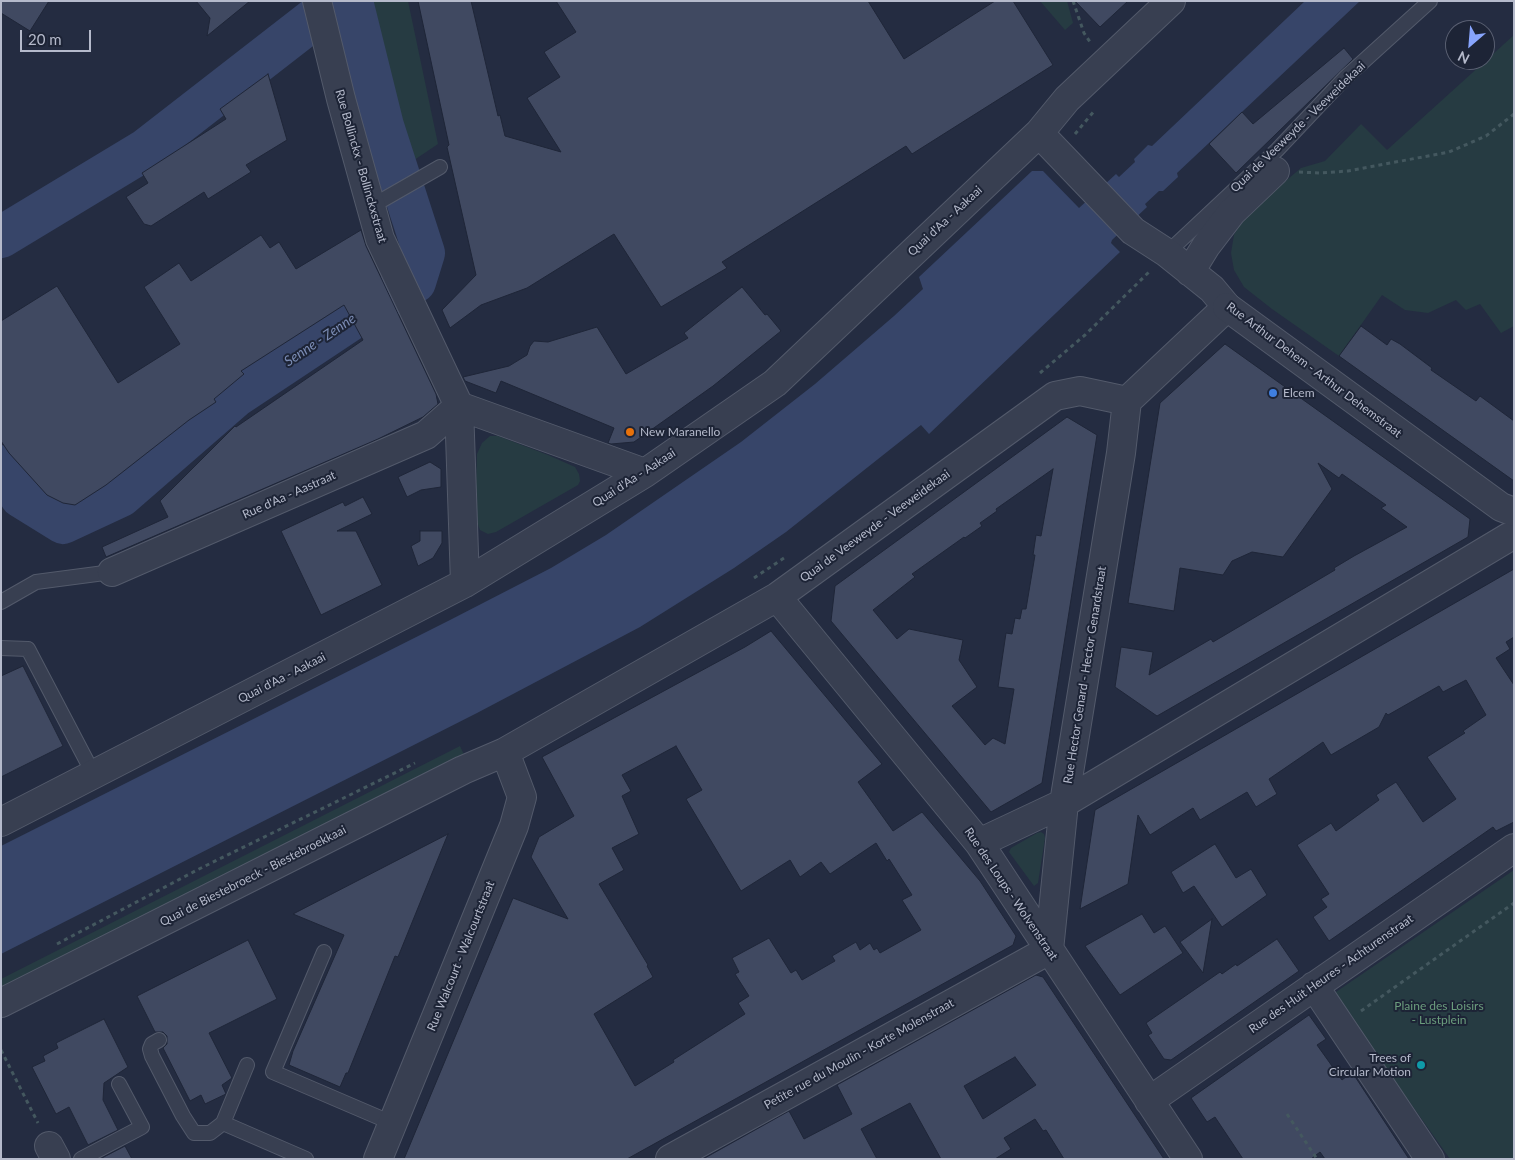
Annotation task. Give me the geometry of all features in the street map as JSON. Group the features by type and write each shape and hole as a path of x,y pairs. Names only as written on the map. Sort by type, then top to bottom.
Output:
{"street":[{"name":"Rue Bollinckx - Bollinckxstraat","path":"317,1 341,99 380,201 380,239 405,288 459,406 465,583"},
{"name":"Quai d'Aa - Aakaai","path":"1,822 465,583 645,472 775,382 1039,133 1068,100 1171,1"},
{"name":"Rue Arthur Dehem - Arthur Dehemstraat","path":"1039,133 1133,230 1212,288 1227,307 1502,508 1514,512"},
{"name":"Quai de Veeweyde - Veeweidekaai","path":"1190,272 1206,246 1232,212 1275,171"},
{"path":"1127,401 1227,307"},
{"name":"Quai de Veeweyde - Veeweidekaai","path":"505,752 777,597 1055,396 1080,391 1127,401"},
{"name":"Rue Hector Genard - Hector Genardstraat","path":"1049,950 1064,803 1121,453 1127,401"},
{"path":"459,406 645,472"},
{"name":"Rue d'Aa - Aastraat","path":"112,572 426,435 459,406"},
{"path":"979,843 1064,803 1509,537 1514,536"},
{"name":"Rue des Loups - Wolvenstraat","path":"777,597 979,843 1188,1159"},
{"name":"Quai de Biestebroeck - Biestebroekkaai","path":"1,1003 463,770 505,752"},
{"name":"Rue Walcourt - Walcourtstraat","path":"378,1159 514,826 522,796 505,752"},
{"name":"Rue des Huit Heures - Achturenstraat","path":"1149,1101 1513,850"},
{"name":"Petite rue du Moulin - Korte Molenstraat","path":"670,1159 1049,950"},
{"path":"1314,986 1430,1159"}],"lane":[{"name":"Quai de Veeweyde - Veeweidekaai","path":"1167,254 1275,151 1345,78 1430,1"},
{"path":"380,201 440,167"},
{"path":"1,602 36,582 112,572"},
{"path":"1,648 28,649 94,775"},
{"path":"324,952 273,1072 392,1123"},
{"path":"159,1040 152,1044 150,1049 152,1056 183,1116 194,1133 210,1133 223,1123 247,1065"},
{"path":"81,1159 142,1127 119,1084"},
{"path":"223,1123 306,1159"}],"path":[{"path":"1073,1 1084,33 1107,62"},
{"path":"1275,171 1320,173 1348,171 1449,152 1486,136 1514,114"},
{"path":"1033,379 1085,335 1167,254"},
{"path":"747,582 786,556"},
{"path":"56,944 198,869 421,760"},
{"path":"1361,1011 1514,903"},
{"path":"1,1050 53,1153"},
{"path":"1287,1114 1318,1159"}],"green space":[{"path":"334,1 408,1 438,144 383,181 352,85"},
{"path":"1040,1 1067,1 1073,23 1065,30"},
{"path":"1514,35 1514,326 1501,333 1480,304 1466,310 1456,300 1428,313 1405,310 1382,295 1339,356 1244,287 1234,270 1231,253 1234,235 1244,216 1301,168 1325,161 1361,124 1387,150 1475,70 1495,70 1495,52"},
{"path":"490,436 498,436 575,467 579,474 580,481 578,485 496,532 488,534 480,530 475,517 477,454 482,443"},
{"path":"460,746 466,759 1,996 1,979"},
{"path":"1041,832 1045,838 1038,883 1034,886 1009,852 1011,848"},
{"name":"Plaine des Loisirs - Lustplein","path":"1514,870 1514,1159 1450,1159 1333,994"}],"water":[{"path":"1305,1 1360,1 1177,173 1178,177 1145,204 1147,207 1112,240 1111,243 1120,252 929,434 921,425 786,532 734,568 640,627 477,713 1,954 1,846 450,620 551,568 606,535 741,442 815,384 923,289 919,277 1032,171 1043,171 1079,208 1116,174 1119,177 1135,162 1134,159 1148,145 1152,146"}],"building":[{"path":"1,1 49,1 30,31 1,13"},
{"path":"196,1 250,1 207,36 210,18"},
{"path":"418,1 471,1 498,116 500,115 505,136 561,152 527,98 560,77 544,52 576,32 556,1 868,1 904,59 995,1 1013,1 1053,65 912,154 906,146 722,262 727,268 661,307 614,234 527,288 481,305 450,328 442,310 476,275 447,147 449,145"},
{"path":"1075,1 1128,1 1100,27"},
{"path":"1344,48 1353,59 1236,173 1209,144 1242,112 1253,124"},
{"path":"268,74 287,140 246,165 251,172 208,199 204,192 151,226 144,224 126,197 148,183 142,173 226,119 220,109"},
{"path":"361,230 366,246 436,394 438,404 423,417 378,439 106,557 102,547 168,517 160,501 235,426 363,340 344,305 241,371 244,374 214,399 216,402 189,420 106,485 75,505 63,503 47,495 9,453 1,441 1,321 57,286 118,383 180,344 144,287 179,263 191,281 261,235 270,248 279,242 296,269"},
{"path":"742,287 781,331 713,386 634,442 608,443 614,428 501,381 496,393 465,381 463,377 509,366 527,355 534,341 548,342 597,327 626,374 688,338 684,333"},
{"path":"1361,326 1387,345 1391,339 1400,344 1432,368 1431,370 1476,401 1480,396 1514,421 1514,481 1339,356"},
{"path":"1225,344 1470,519 1468,537 1157,716 1115,687 1121,647 1153,652 1149,675 1211,639 1213,642 1335,570 1334,568 1354,556 1407,527 1381,508 1386,505 1342,474 1339,478 1318,463 1332,489 1283,557 1252,552 1232,561 1223,575 1180,568 1174,611 1128,603 1160,403"},
{"path":"1067,417 1097,435 1042,783 991,812 831,621 835,586","holes":["1053,469 1041,536 1036,535 1033,555 1035,555 1026,609 1022,609 1020,619 1015,618 1012,634 1006,633 998,687 1014,689 1005,744 993,738 985,745 952,706 977,687 959,660 963,640 909,629 897,639 873,610 915,577 912,574 982,526 980,523 997,511 996,509"]},
{"path":"430,462 441,469 441,487 421,490 407,497 398,477"},
{"path":"363,497 372,514 337,531 356,531 382,585 321,615 281,531 343,502 345,506"},
{"path":"420,531 442,531 442,543 433,558 418,566 411,546 420,541"},
{"path":"1514,569 1514,637 1506,642 1510,649 1496,658 1514,685 1514,822 1496,831 1493,827 1329,941 1313,917 1327,907 1321,899 1329,894 1297,845 1331,823 1336,831 1379,800 1376,795 1396,782 1423,822 1456,799 1427,757 1465,733 1463,731 1486,715 1466,680 1443,692 1439,686 1388,715 1386,713 1379,727 1331,755 1323,742 1269,779 1277,794 1256,807 1247,792 1200,820 1193,808 1150,835 1138,815 1128,884 1080,909 1095,810"},
{"path":"771,631 882,764 858,782 893,831 922,812 980,881 1016,936 1013,945 627,1159 404,1159 513,898 568,919 531,857 539,837 574,816 542,757","holes":["676,746 702,790 686,799 741,891 790,860 800,877 821,862 830,874 876,843 887,861 889,859 912,895 902,900 921,930 880,953 877,948 874,950 870,943 860,950 856,942 832,956 835,961 802,980 796,970 791,973 769,938 732,958 739,972 735,974 749,996 738,1003 745,1014 635,1086 594,1014 653,977 648,965 599,884 624,870 612,848 639,834 622,796 631,791 622,775"]},
{"path":"23,666 63,746 1,777 1,676"},
{"path":"448,834 398,957 395,956 348,1073 346,1073 340,1087 289,1065 293,1051 344,935 293,914"},
{"path":"1215,844 1236,878 1251,869 1267,895 1222,927 1194,886 1183,893 1171,872"},
{"path":"1142,914 1154,933 1165,926 1183,953 1120,995 1085,946"},
{"path":"1212,919 1203,973 1180,942"},
{"path":"1277,939 1299,971 1171,1060 1164,1059 1148,1035 1152,1033 1146,1023 1220,972 1222,974 1236,964 1237,966"},
{"path":"248,940 277,999 209,1033 232,1078 222,1085 226,1094 205,1104 201,1095 190,1101 163,1048 167,1044 167,1036 163,1032 155,1032 137,996"},
{"path":"1036,975 1043,977 1164,1159 1064,1159 1046,1130 1043,1131 1035,1119 1004,1138 1011,1149 995,1159 941,1159 910,1103 861,1129 877,1159 703,1159 789,1111 804,1139 852,1114 837,1085","holes":["1015,1057 1036,1085 983,1119 964,1086"]},
{"path":"1309,1015 1326,1039 1317,1045 1342,1080 1352,1072 1409,1159 1325,1159 1320,1152 1311,1159 1243,1159 1215,1117 1207,1122 1191,1098"},
{"path":"104,1019 128,1067 104,1083 103,1100 118,1130 88,1145 69,1107 56,1114 32,1067 45,1061 43,1056 58,1048 56,1043"},
{"path":"125,1146 132,1159 100,1159"}],"waterway":[{"name":"Senne - Zenne","path":"1,237 145,150 337,1"},
{"name":"Senne - Zenne","path":"1,466 21,497 63,523 121,496 236,396 367,309 415,282 424,253 383,126 352,1"}],"place":[{"name":"Elcem","path":"1273,393"},
{"name":"New Maranello","path":"630,432"},
{"name":"Trees of Circular Motion","path":"1421,1065"}]}
